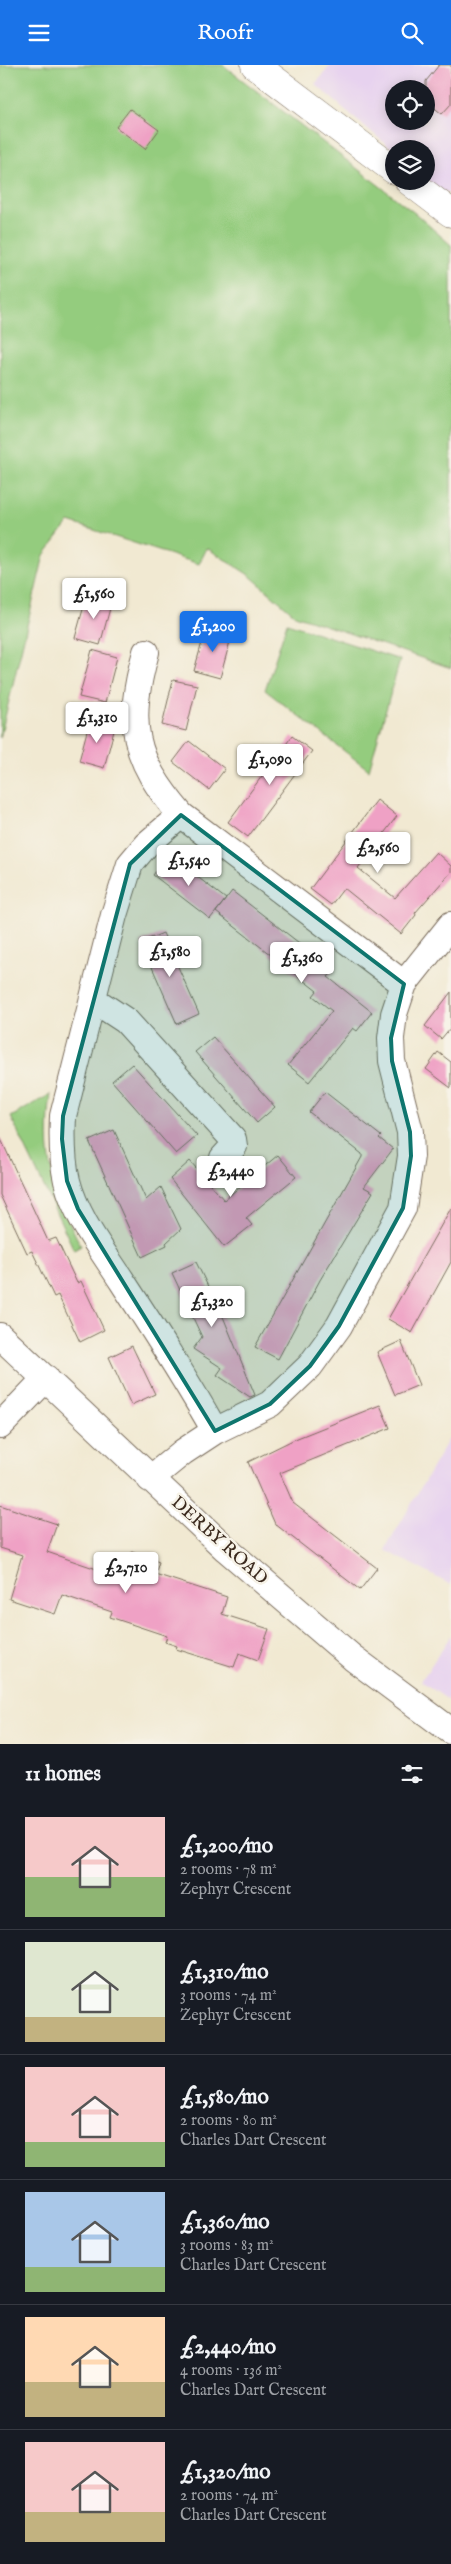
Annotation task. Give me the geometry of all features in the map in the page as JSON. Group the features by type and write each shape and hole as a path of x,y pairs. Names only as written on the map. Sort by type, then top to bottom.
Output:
{"street":[{"path":"255,65 385,163"},
{"path":"421,190 451,213"},
{"path":"146,652 135,694 135,733 144,761 157,788 181,815 404,984"},
{"path":"181,815 146,845 130,864 114,915 94,1000 63,1116 62,1139 67,1181 78,1209 95,1240 192,1390 215,1431"},
{"path":"150,1479 215,1431 270,1404 310,1366 339,1326 403,1207 411,1156 410,1132 392,1061 391,1038 394,1014 404,984 451,925"},
{"path":"94,1000 126,1021 233,1139 234,1146 223,1158"},
{"name":"DERBY ROAD","path":"0,1335 226,1549 353,1658 451,1731"},
{"path":"0,1426 46,1378"}],"highlighted area":[{"path":"181,815 404,984 391,1038 392,1061 410,1132 411,1156 403,1208 339,1326 310,1366 270,1404 215,1431 78,1209 67,1181 62,1139 63,1116 130,864"}],"shaded area":[{"path":"331,65 451,65 451,194 443,192 435,186 435,140 385,140 385,143 315,84"},
{"path":"451,1435 451,1585 385,1550"},
{"path":"451,1635 451,1702 421,1681"}],"green space":[{"path":"0,65 223,65 416,214 451,245 451,668 295,615 249,575 207,548 199,564 69,522 44,555 0,738"},
{"path":"287,623 400,660 369,770 265,690"},
{"path":"51,1094 48,1136 49,1155 57,1190 81,1246 74,1250 11,1117"}],"building":[{"path":"439,65 451,65 451,104 442,114 435,108 435,80 427,80"},
{"path":"130,109 159,130 145,149 116,127"},
{"path":"87,595 112,601 100,645 75,638"},
{"path":"206,628 232,634 220,678 194,671"},
{"path":"92,650 117,657 105,703 79,697"},
{"path":"173,680 197,685 186,731 162,725"},
{"path":"90,720 115,727 104,768 79,761"},
{"path":"292,736 312,751 248,837 228,822 265,772 261,769 275,751 279,754"},
{"path":"189,741 225,769 209,790 173,762"},
{"path":"377,800 397,816 358,868 395,898 436,852 451,866 451,872 415,913 416,915 401,934 344,888 331,905 310,889"},
{"path":"169,855 226,899 210,919 153,875"},
{"path":"232,891 334,970 328,977 372,1012 357,1031 353,1028 309,1082 288,1065 332,1011 313,996 317,991 216,912"},
{"path":"163,933 199,1014 177,1024 141,942"},
{"path":"451,992 451,1027 441,1039 425,1026"},
{"path":"213,1037 275,1107 257,1123 195,1052"},
{"path":"438,1052 451,1062 451,1088 426,1069"},
{"path":"132,1064 197,1136 176,1154 112,1081"},
{"path":"325,1092 381,1136 379,1138 393,1149 364,1187 373,1192 320,1280 278,1359 255,1347 362,1157 362,1154 309,1112"},
{"path":"114,1130 146,1200 161,1187 181,1229 166,1243 167,1245 142,1257 89,1141"},
{"path":"0,1137 48,1241 56,1238 77,1283 81,1281 104,1330 80,1342 58,1295 54,1297 32,1251 27,1253 0,1195"},
{"path":"278,1155 296,1177 246,1218 252,1225 224,1247 170,1179 190,1161 224,1200"},
{"path":"451,1208 451,1262 412,1333 388,1319"},
{"path":"196,1262 224,1319 255,1395 250,1397 217,1375 222,1368 193,1349 202,1337 172,1273"},
{"path":"401,1341 419,1385 395,1395 377,1352"},
{"path":"132,1346 155,1394 131,1405 109,1357"},
{"path":"380,1405 390,1428 280,1473 293,1503 377,1568 360,1590 275,1524 248,1462 295,1439"},
{"path":"0,1505 57,1524 47,1552 123,1578 132,1552 159,1562 155,1574 227,1597 222,1614 269,1629 258,1660 239,1653 234,1667 176,1649 177,1646 165,1642 167,1636 110,1617 112,1612 62,1595 55,1614 9,1599 22,1555 0,1548"}]}
